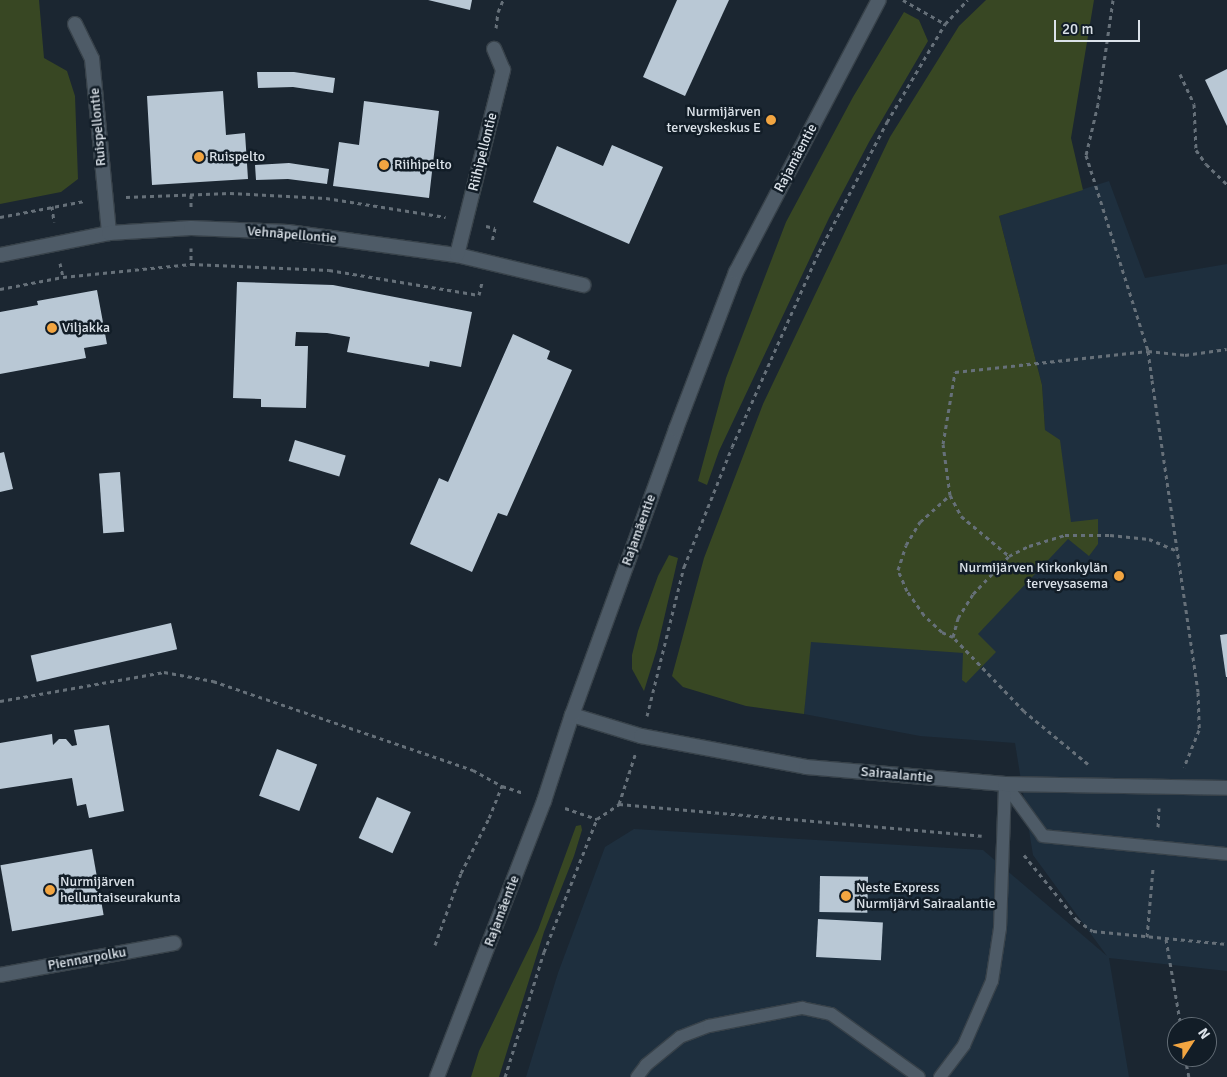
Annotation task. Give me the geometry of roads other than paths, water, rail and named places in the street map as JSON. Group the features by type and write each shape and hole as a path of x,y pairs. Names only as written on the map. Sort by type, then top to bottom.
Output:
{"street":[{"name":"Rajamäentie","path":"437,1077 544,801 572,715 676,429 736,272 879,0"},
{"name":"Ruispellontie","path":"75,24 92,59 109,233"},
{"name":"Riihipellontie","path":"458,255 503,70 494,49"},
{"name":"Vehnäpellontie","path":"0,255 109,233 191,228 288,232 458,255 583,285"},
{"name":"Sairaalantie","path":"572,715 642,736 806,767 1006,784 1227,788"},
{"name":"Piennarpolku","path":"0,975 174,944"}],"lane":[{"path":"940,1077 964,1045 992,981 1000,928 1006,784"},
{"path":"1006,784 1043,836 1227,854"},
{"path":"637,1077 646,1065 680,1037 709,1026 802,1008 831,1014 918,1077"}],"place":[{"name":"Nurmijärven terveyskeskus E","path":"771,120"},
{"name":"Ruispelto","path":"199,157"},
{"name":"Riihipelto","path":"384,165"},
{"name":"Viljakka","path":"52,328"},
{"name":"Nurmijärven Kirkonkylän terveysasema","path":"1119,576"},
{"name":"Nurmijärven helluntaiseurakunta","path":"50,890"},
{"name":"Neste Express Nurmijärvi Sairaalantie","path":"846,896"}]}
